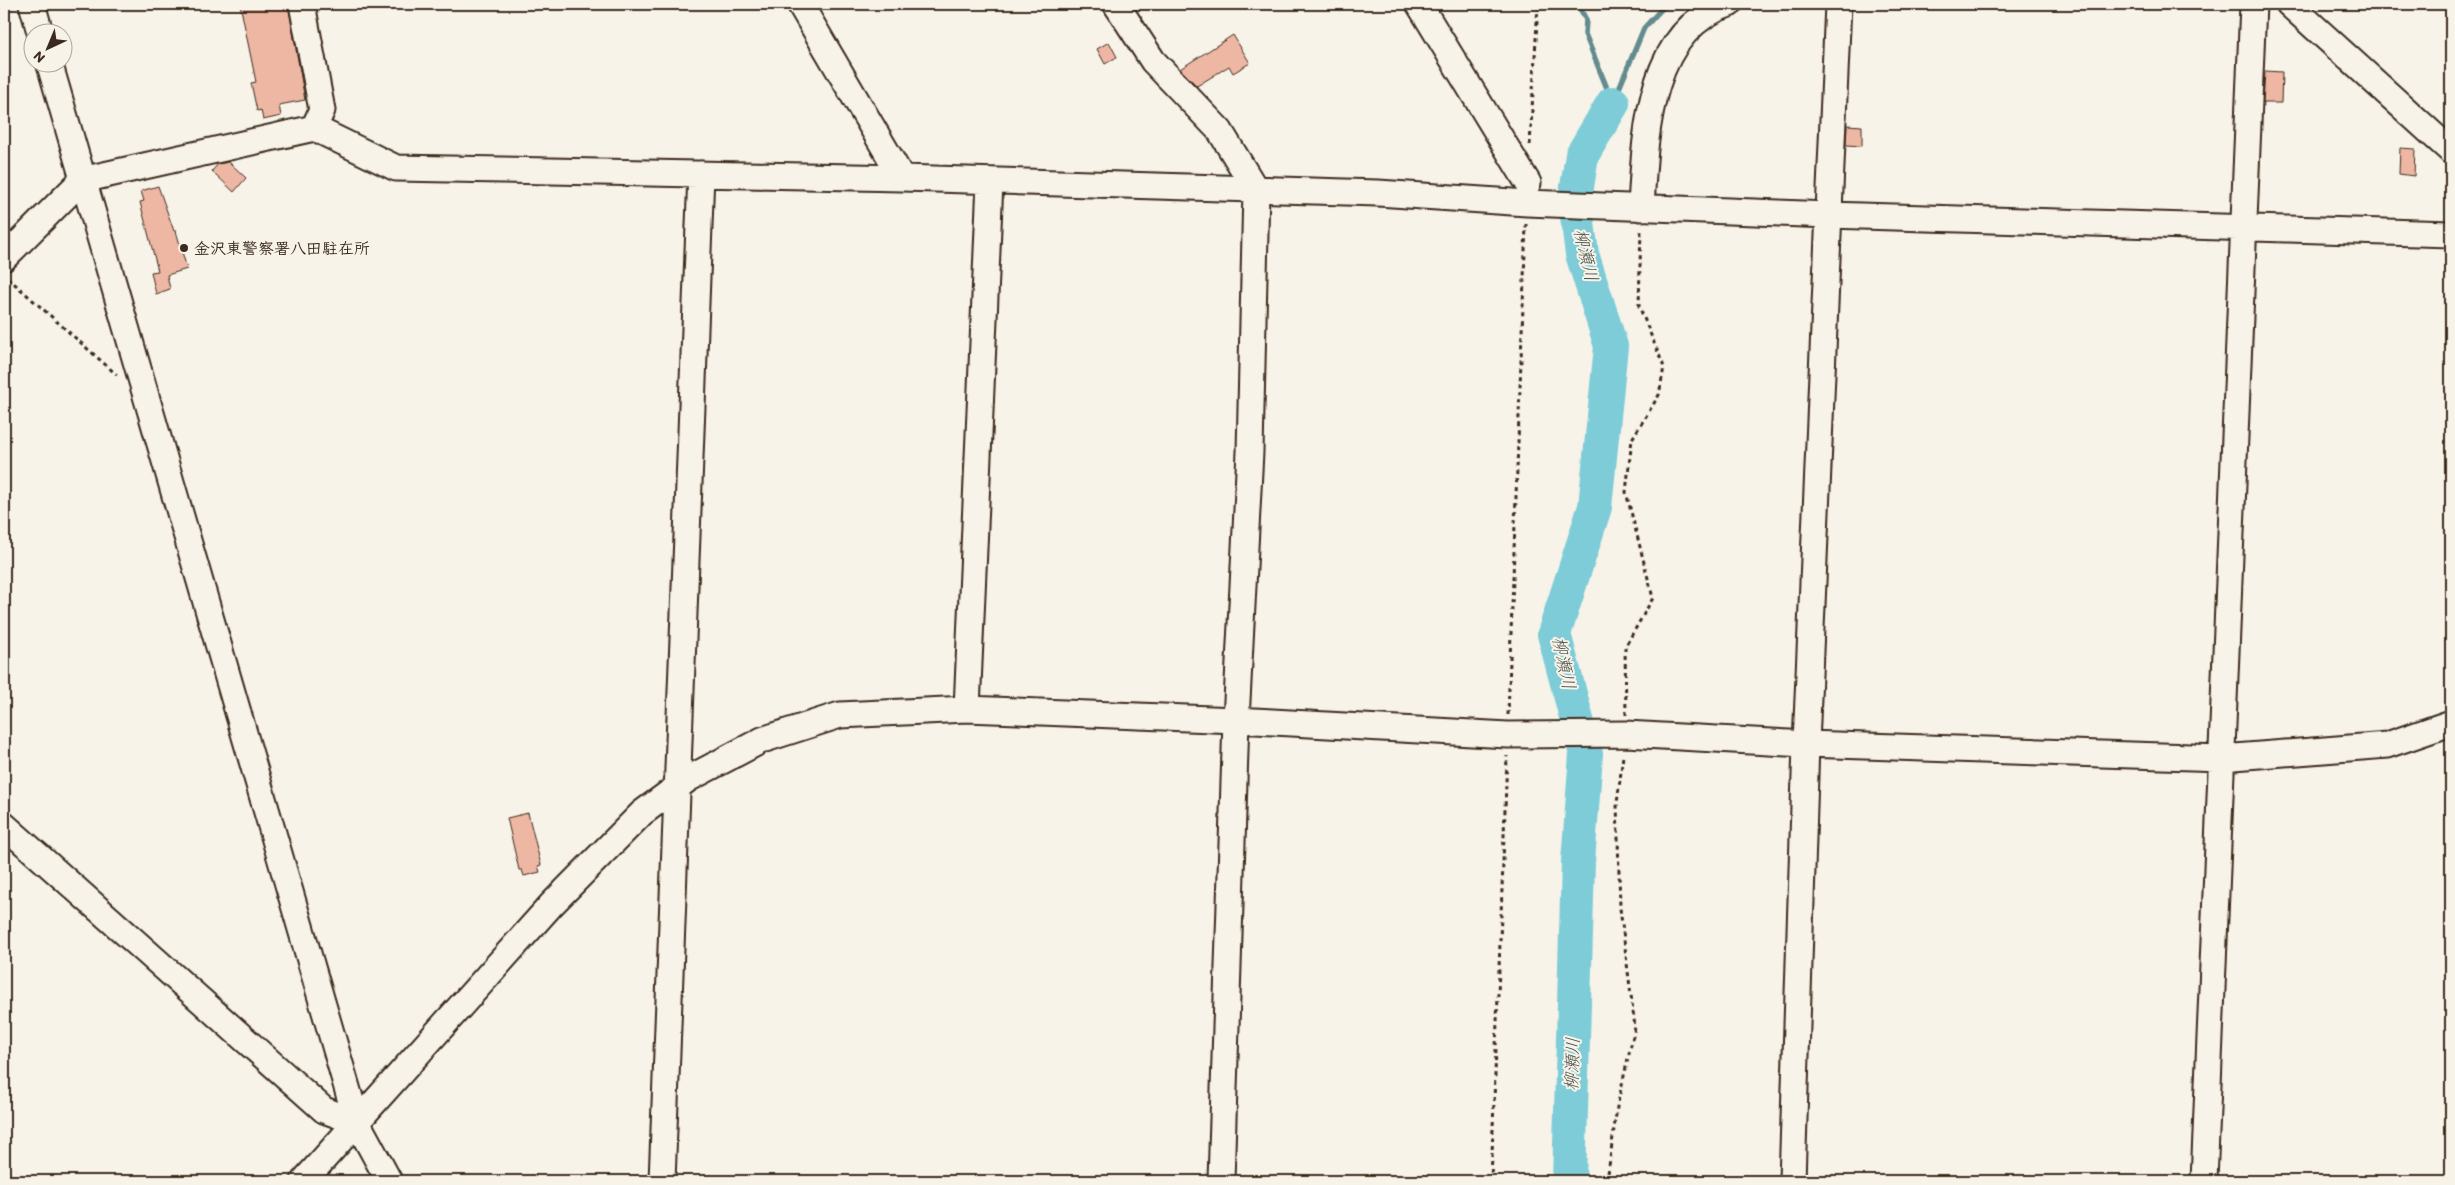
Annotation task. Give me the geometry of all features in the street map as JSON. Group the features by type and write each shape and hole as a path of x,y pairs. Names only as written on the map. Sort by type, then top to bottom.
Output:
{"street":[{"path":"32,4 37,22"},
{"path":"302,4 322,110 314,128"},
{"path":"800,4 902,178"},
{"path":"1116,4 1153,61 1220,131 1256,190 1250,452 1236,720 1221,1181"},
{"path":"1420,4 1530,197"},
{"path":"1638,208 1653,95 1672,51 1691,24 1718,8 1729,4"},
{"path":"1792,1181 1806,744 1838,4"},
{"path":"2204,1181 2253,4"},
{"path":"2289,4 2451,151"},
{"path":"52,72 357,1122 389,1181"},
{"path":"4,258 82,180 314,128 396,168 902,178 1530,197 1638,208 2451,234"},
{"path":"662,1181 679,785 701,174"},
{"path":"967,709 990,182"},
{"path":"304,1181 552,904 642,813 679,785 762,740 840,715 967,709 1236,720 1508,735 1626,734 1806,744 2222,758 2387,745 2451,723"},
{"path":"4,825 324,1110 357,1122"}],"path":[{"path":"1491,1181 1538,4"},
{"path":"1607,1181 1618,1107 1635,1027 1620,908 1617,803 1626,734 1625,647 1654,598 1626,492 1632,439 1659,396 1664,367 1639,306 1638,208"},
{"path":"4,275 118,376"}],"building":[{"path":"240,4 288,4 305,100 279,105 281,116 263,120 261,110 257,111 251,83 256,82"},
{"path":"1233,35 1250,63 1233,73 1229,66 1197,86 1180,69"},
{"path":"1109,42 1117,57 1105,64 1097,49"},
{"path":"2265,71 2282,72 2281,103 2263,103"},
{"path":"1847,125 1862,126 1862,146 1846,145"},
{"path":"2400,148 2415,149 2414,176 2399,174"},
{"path":"229,162 246,178 234,192 212,171 218,164"},
{"path":"158,186 174,231 176,231 187,269 167,275 170,289 156,294 151,272 158,271 140,202 144,201 141,191"},
{"path":"528,813 541,865 538,866 540,872 524,876 522,870 519,870 507,818"}],"waterway":[{"path":"1578,4 1586,20 1585,34 1613,103"},
{"path":"1613,103 1644,28 1666,4"},
{"name":"柳瀬川","path":"1569,1181 1578,862 1586,754 1554,634 1595,507 1611,346 1582,254 1575,200 1582,155 1613,103"}],"place":[{"name":"金沢東警察署八田駐在所","path":"184,248"}]}
